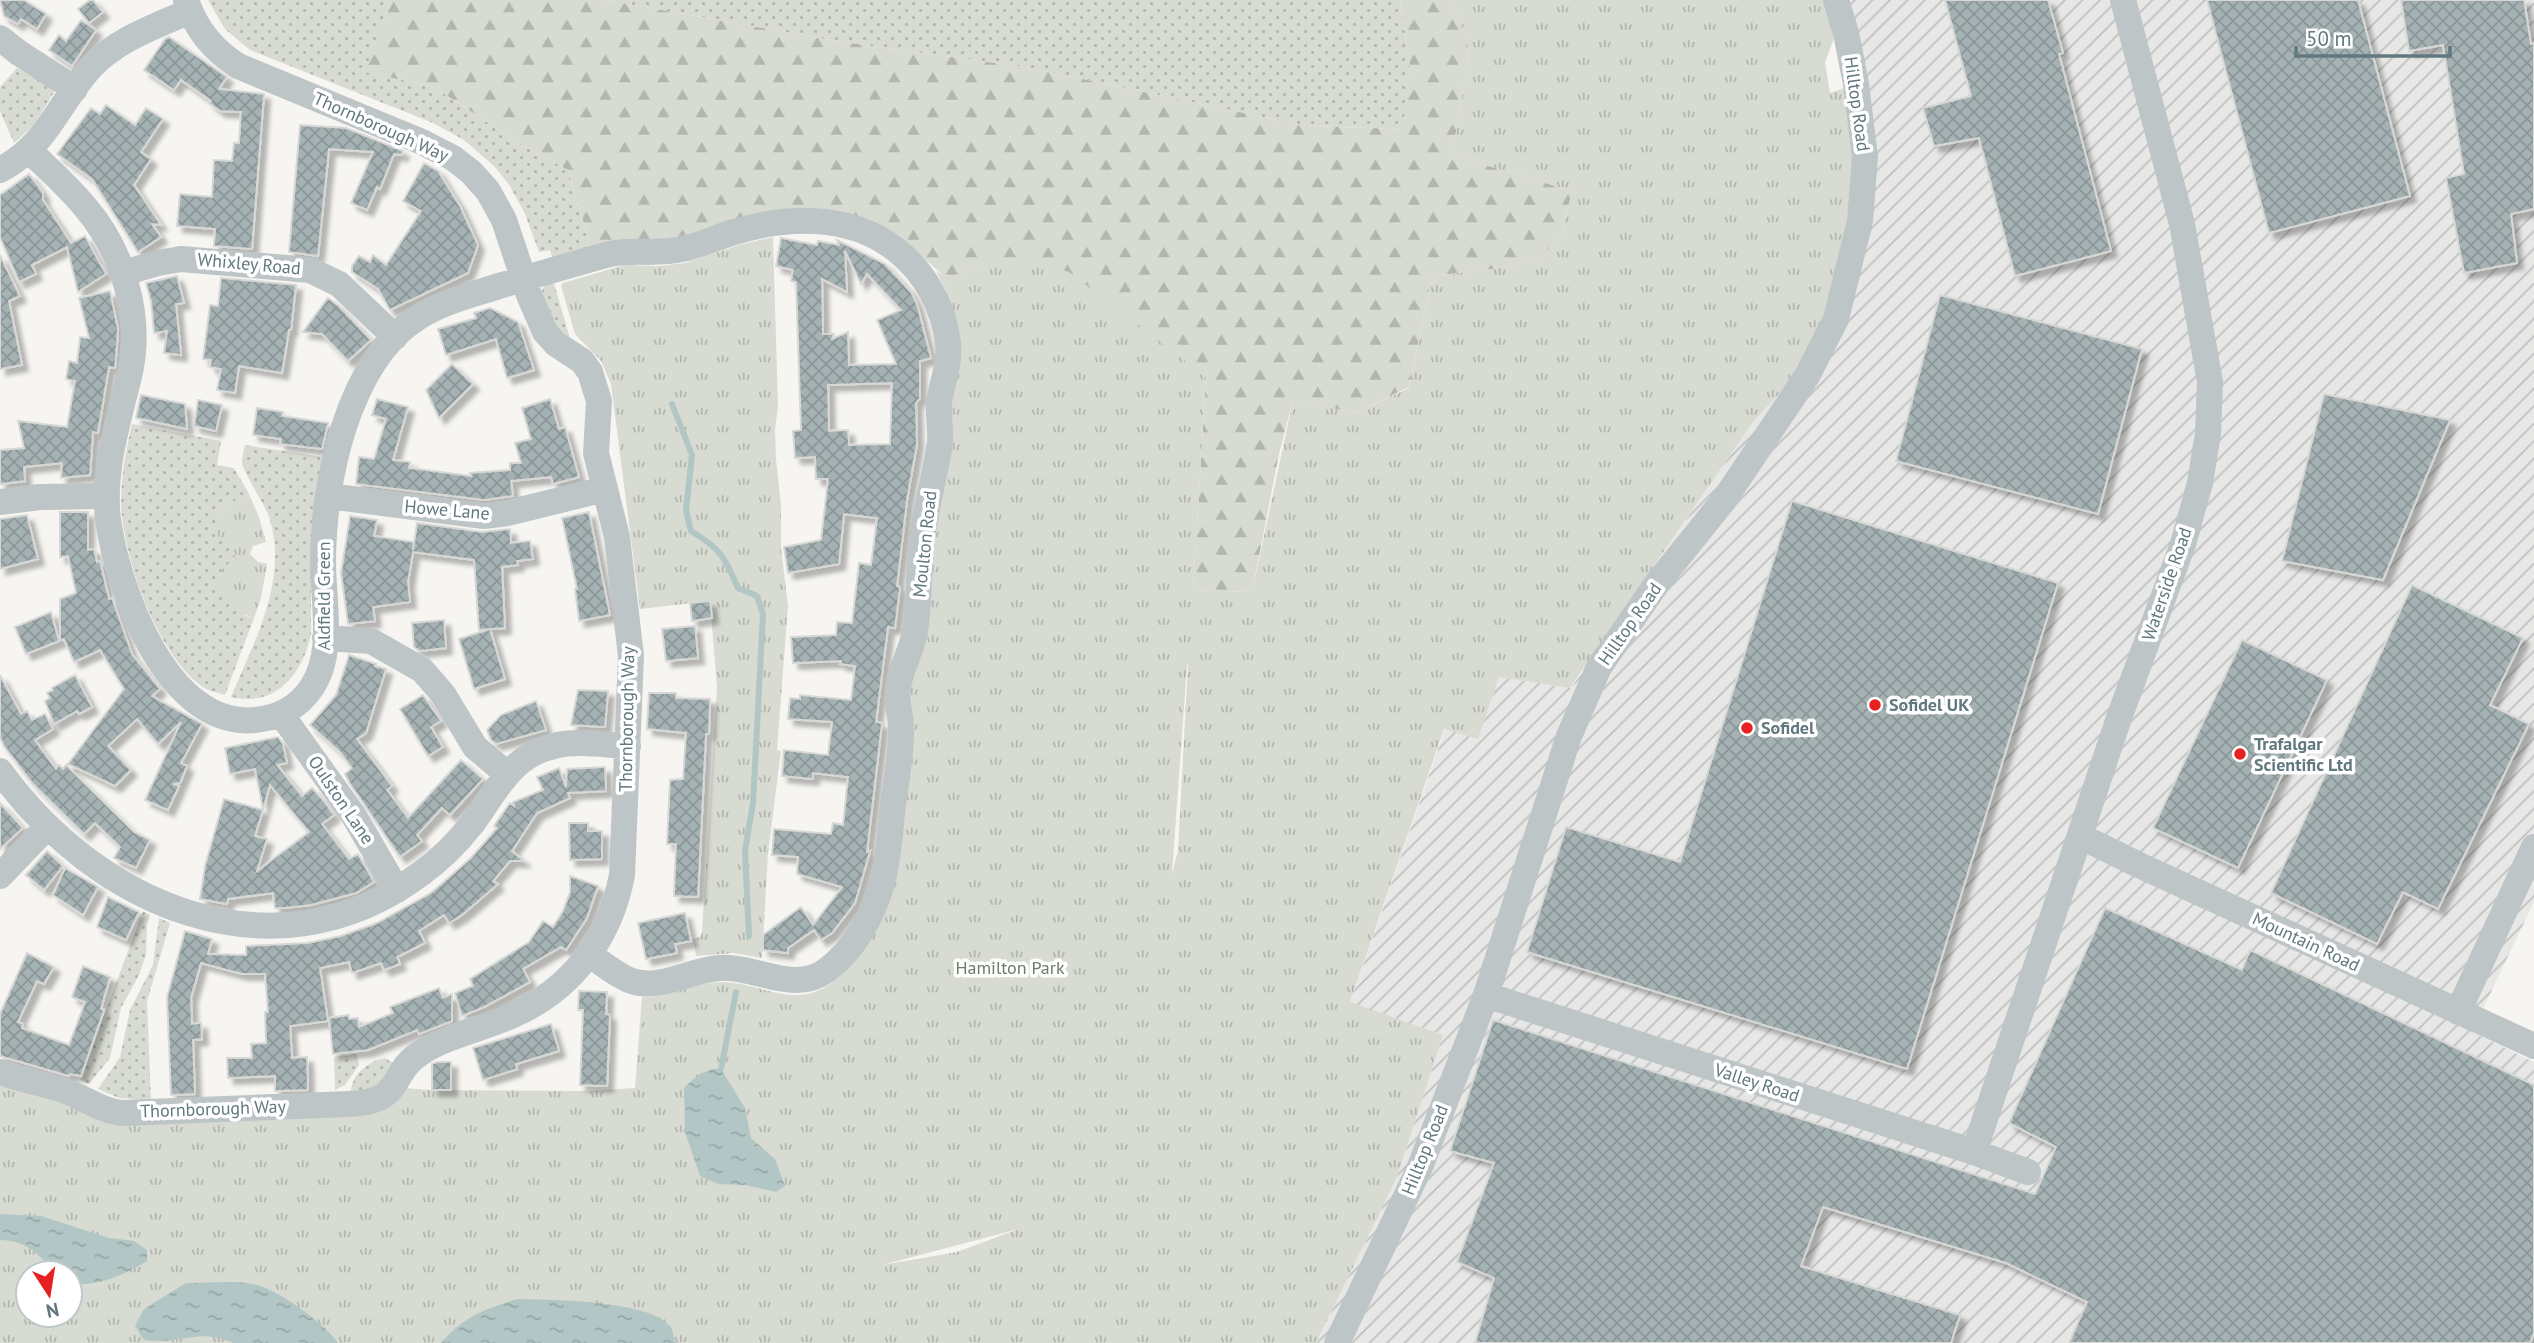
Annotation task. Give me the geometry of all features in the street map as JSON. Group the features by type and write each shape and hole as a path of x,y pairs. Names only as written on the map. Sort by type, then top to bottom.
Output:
{"street":[{"name":"Hilltop Road","path":"1337,1343 1420,1167 1486,995 1569,736 1599,667 1658,582 1724,500 1807,376 1836,320 1860,221 1865,157 1857,92 1846,33 1836,0"},
{"name":"Waterside Road","path":"1974,1152 2119,718 2183,544 2200,483 2208,433 2210,382 2182,223 2123,0"},
{"path":"0,170 29,150 48,130 89,69 115,47 188,6"},
{"name":"Thornborough Way","path":"0,1072 63,1090 118,1113 363,1104 390,1092 408,1064 425,1050 511,1016 544,999 573,974 590,955 611,914 622,875 631,649 618,548 595,445 599,408 596,387 582,362 556,344 545,332 523,279 500,211 480,181 462,164 422,142 238,66 211,45 188,6"},
{"path":"0,38 75,89"},
{"name":"Aldfield Green","path":"29,150 85,205 107,239 123,273 132,317 132,355 111,453 107,496 110,535 120,572 149,645 167,671 194,699 220,716 250,720 281,713 302,700 321,668 325,638 323,544 336,457 365,377 379,355 412,321 440,306 523,279"},
{"name":"Moulton Road","path":"523,279 618,252 677,250 763,225 796,221 827,222 854,228 876,237 894,248 912,265 939,306 948,348 947,373 939,404 940,444 923,535 921,585 915,630 897,692 901,733 887,860 880,889 856,939 823,973 800,981 782,980 749,970 722,967 660,982 643,983 624,977 590,955"},
{"name":"Whixley Road","path":"123,273 158,262 181,259 310,270 339,284 395,337"},
{"name":"Howe Lane","path":"329,496 484,516 508,513 605,489"},
{"path":"0,502 40,497 107,496"},
{"path":"325,638 372,641 422,670 443,694 475,747 507,774"},
{"name":"Oulston Lane","path":"281,713 354,816 397,890"},
{"path":"0,771 47,827 90,862 138,893 180,912 218,921 269,926 311,922 357,909 397,890 432,865 455,844 507,774 528,755 555,745 579,743 628,746"},
{"path":"0,876 47,827"},
{"name":"Mountain Road","path":"2080,836 2534,1045"},
{"path":"2458,1012 2534,847"},
{"name":"Valley Road","path":"1486,995 1974,1152 2028,1172"}],"shaded area":[{"path":"1835,0 2534,0 2534,902 2472,1032 2534,1062 2534,1343 1316,1343 1397,1177 1443,1035 1350,1003 1445,729 1478,739 1499,677 1571,688 1753,422 1861,206"}],"green space":[{"path":"208,0 391,0 366,72 434,87 517,142 568,170 592,251 554,262 550,250 539,252 525,214 510,186 494,166 464,140 433,123 250,50 225,29"},
{"path":"391,0 605,0 836,41 1031,68 1305,126 1402,129 1411,71 1400,0 1450,0 1468,40 1467,69 1452,155 1572,191 1562,233 1542,257 1494,269 1432,276 1409,387 1355,413 1293,400 1279,454 1252,592 1193,590 1206,377 985,263 955,275 944,276 912,248 857,218 592,251 568,170 517,142 434,87 365,72"},
{"path":"605,0 1400,0 1411,71 1403,129 1305,126 1031,68 836,41"},
{"name":"Hamilton Park","path":"1450,0 1837,0 1842,18 1825,62 1830,93 1856,84 1863,178 1821,348 1753,422 1570,688 1499,677 1478,739 1444,729 1350,1002 1443,1035 1397,1177 1316,1343 0,1343 0,1080 46,1094 106,1122 405,1088 587,1091 635,1088 642,997 721,982 787,995 802,995 815,992 838,978 865,941 906,704 942,294 946,291 936,271 944,276 955,275 985,263 999,262 1037,263 1069,272 1206,377 1193,590 1252,592 1293,400 1355,413 1409,388 1432,276 1494,269 1542,257 1562,233 1572,191 1452,155 1467,69 1468,40","holes":["1188,664 1178,850 1172,874","1016,1230 957,1252 882,1265"]},
{"path":"17,68 56,89 34,125 14,143 0,111 0,87"},
{"path":"773,237 778,406 776,459 781,506 781,548 788,606 777,750 781,751 768,853 762,958 733,953 696,956 693,939 700,937 702,932 717,687 710,601 640,609 611,384 601,361 575,334 561,286 563,283 624,265 659,266 685,263"},
{"path":"553,280 571,342 562,337 540,295 545,284"},
{"path":"132,424 221,441 217,465 234,468 249,494 219,513 216,525 223,541 236,555 219,577 245,616 254,618 225,695 203,687 184,670 169,650 156,627 135,575 123,525 121,503 124,463"},
{"path":"245,445 323,457 311,530 311,634 307,649 294,674 284,685 261,697 247,699 231,697 266,611 275,566 270,520 242,462"},
{"path":"249,494 266,542 253,546 250,554 258,562 267,564 261,598 254,618 232,607 218,588 221,572 236,555 219,537 216,519 224,508"},
{"path":"143,911 150,915 146,954 139,975 121,1008 110,1058 89,1084 80,1080"},
{"path":"159,918 170,923 147,1001 151,1101 119,1098 98,1089 120,1057 130,1010 153,965"},
{"path":"357,1054 359,1065 345,1085 335,1090 334,1057"},
{"path":"385,1058 396,1065 384,1085 351,1093 357,1075 373,1062"}],"water":[{"path":"712,1069 721,1069 745,1108 751,1138 775,1159 785,1186 776,1192 745,1185 718,1184 700,1176 685,1132 684,1088 698,1075"},
{"path":"0,1214 41,1216 109,1238 134,1241 147,1250 147,1261 110,1279 84,1284 84,1259 43,1259 25,1246 0,1240"},
{"path":"237,1282 263,1287 287,1299 322,1326 338,1343 233,1343 204,1336 163,1341 145,1340 135,1326 144,1309 186,1283"},
{"path":"518,1299 599,1303 643,1311 660,1318 671,1327 676,1343 441,1343 467,1320 495,1306"}],"building":[{"path":"0,0 24,0 46,14 37,29 21,19 18,24 4,16"},
{"path":"90,0 103,12 89,23 78,9"},
{"path":"1945,0 2048,0 2063,53 2059,54 2111,251 2015,276 1979,138 1934,146 1923,108 1971,96"},
{"path":"2207,0 2358,0 2410,196 2269,233"},
{"path":"2401,0 2524,0 2531,44 2534,43 2534,209 2511,214 2517,263 2464,273 2446,178 2464,174 2443,45 2409,51"},
{"path":"81,20 96,30 72,66 49,50 59,35 66,41"},
{"path":"169,37 227,77 219,89 264,94 252,249 214,246 215,229 177,226 180,194 212,197 214,160 232,161 234,143 239,143 241,112 220,111 209,103 211,101 181,80 174,90 144,70"},
{"path":"106,105 135,125 146,108 163,119 141,152 151,159 134,185 161,225 152,224 161,237 138,252 92,179 57,154 91,108 100,114"},
{"path":"300,125 346,128 403,151 402,155 394,154 380,189 377,187 367,210 351,203 373,152 329,149 318,256 289,252"},
{"path":"424,163 438,171 460,206 478,245 468,273 390,310 378,289 352,272 352,266 359,256 370,262 373,255 386,265 421,211 403,201"},
{"path":"29,174 71,243 85,236 106,274 78,292 67,247 32,265 36,274 19,282 0,237 0,195"},
{"path":"781,238 817,245 818,241 839,245 837,240 885,264 911,292 917,304 931,358 920,361 920,398 916,403 917,444 907,500 897,586 900,587 897,612 895,628 888,627 876,722 882,723 867,852 870,851 855,903 832,933 821,940 814,930 788,948 788,953 763,950 763,935 801,907 813,925 842,887 797,874 798,857 772,855 774,829 831,834 833,823 843,825 848,777 813,773 813,779 782,776 784,750 828,755 832,722 788,719 790,698 800,699 800,695 851,700 855,666 840,664 841,661 793,663 791,637 836,635 837,622 852,623 859,563 871,565 877,518 844,514 839,564 788,573 784,547 821,540 828,479 816,479 815,457 795,458 793,431 801,430 796,282 791,281 793,270 776,266","holes":["845,251 861,284 867,274 901,310 877,320 896,364 849,365 848,332 832,339 834,334 823,334 822,279 847,292","892,383 890,444 849,445 848,430 829,431 828,385"]},
{"path":"0,255 20,296 9,301 22,365 0,369"},
{"path":"177,276 184,303 176,304 181,355 164,353 167,331 154,333 146,283"},
{"path":"221,278 296,285 291,330 282,373 239,366 235,393 217,390 221,369 210,367 211,360 203,359 210,305 218,306"},
{"path":"110,291 118,329 115,368 109,367 98,433 93,432 90,475 61,478 62,463 24,467 25,481 0,484 0,450 24,448 18,421 67,427 75,381 66,379 69,361 77,363 80,337 89,338 79,298"},
{"path":"1940,295 2142,349 2098,514 1896,461"},
{"path":"328,298 371,340 348,361 322,334 303,332"},
{"path":"490,308 518,322 534,370 507,378 496,339 446,355 438,329 476,318 474,313"},
{"path":"452,364 473,384 439,418 426,390"},
{"path":"2324,394 2450,420 2383,580 2282,561"},
{"path":"141,395 185,404 187,429 136,418"},
{"path":"377,399 408,407 393,460 410,462 409,468 471,476 470,473 510,470 510,463 521,463 515,443 531,439 522,408 550,399 559,429 565,427 579,477 553,484 551,477 511,481 513,496 484,500 356,484 359,457 374,459 386,419 372,415"},
{"path":"198,400 222,405 216,431 194,426"},
{"path":"257,408 283,412 282,416 328,423 322,449 280,444 281,439 253,435"},
{"name":"Sofidel UK","path":"1792,501 2058,583 1907,1069 1527,952 1566,827 1680,862"},
{"path":"60,512 88,512 88,550 94,549 97,562 100,561 109,599 112,598 132,654 160,689 152,696 202,724 181,763 187,766 180,783 173,784 179,786 168,810 145,800 181,722 158,744 137,719 108,746 131,770 115,786 68,764 124,689 100,650 74,662 64,639 60,640 60,599 76,593 68,556 60,557"},
{"path":"589,512 610,615 579,621 577,589 562,518"},
{"path":"27,515 38,559 0,569 0,519"},
{"path":"350,516 377,520 374,536 414,542 413,550 417,523 482,532 510,529 511,543 530,541 533,559 502,567 505,628 479,630 474,560 413,552 408,582 410,602 373,607 375,621 348,624 341,573"},
{"path":"2412,585 2523,638 2490,705 2529,724 2438,909 2403,892 2377,944 2271,893"},
{"path":"710,601 712,618 692,621 690,603"},
{"path":"51,612 59,641 26,654 15,627"},
{"path":"444,620 446,648 420,651 414,647 412,623"},
{"path":"695,626 698,658 666,661 662,629"},
{"path":"490,629 505,679 474,689 459,639"},
{"name":"Trafalgar Scientific Ltd","path":"2242,640 2327,680 2238,868 2153,828"},
{"path":"349,655 386,669 366,733 357,739 392,786 387,790 408,818 461,760 483,779 450,815 442,808 417,835 422,841 400,857 349,782 345,774 352,768 340,752 310,725 336,695"},
{"path":"0,675 21,714 27,711 32,720 45,714 53,729 35,740 56,769 59,765 63,769 66,765 134,832 150,840 136,868 114,858 120,847 95,823 84,834 33,784 4,746 0,737"},
{"path":"75,675 92,707 79,714 77,711 54,724 45,701 50,698 47,693"},
{"path":"578,690 608,691 605,727 571,725"},
{"path":"649,693 676,693 676,698 710,699 698,897 674,896 676,844 667,844 670,780 683,779 686,733 647,729"},
{"path":"423,695 441,721 431,727 443,747 428,756 400,709"},
{"path":"536,701 546,730 496,744 491,740 487,730 501,715"},
{"path":"278,737 283,744 287,763 277,765 302,796 312,788 324,801 334,815 322,824 349,859 358,854 374,882 356,893 311,905 284,908 275,908 273,893 228,899 227,904 200,899 205,866 224,799 263,810 255,836 267,839 257,871 309,832 270,785 263,809 255,769 230,774 225,748"},
{"path":"605,767 606,791 568,793 570,798 537,813 512,851 524,861 510,861 493,881 498,884 462,915 449,923 444,915 419,931 425,943 397,957 400,964 384,970 381,963 352,973 349,962 320,968 328,1021 290,1026 292,1058 307,1057 308,1090 275,1091 275,1076 228,1078 227,1058 252,1058 251,1044 266,1043 265,1012 268,1012 265,974 242,974 201,963 191,998 192,1024 201,1023 202,1039 193,1040 195,1094 171,1095 167,997 185,931 212,939 208,954 246,955 246,946 308,943 341,936 377,923 431,893 471,858 497,828 494,826 510,803 514,806 513,802 543,790 537,777 559,768 566,787 567,769"},
{"path":"0,803 23,828 0,849"},
{"path":"569,823 588,823 588,831 602,831 602,859 570,860"},
{"path":"47,851 63,866 44,890 26,875"},
{"path":"65,868 98,887 83,915 53,895"},
{"path":"570,876 598,886 587,918 566,950 561,947 523,969 530,982 462,1016 455,993 473,986 470,979 529,942 543,921 553,927 570,892"},
{"path":"108,897 139,912 126,940 97,927"},
{"path":"2105,908 2242,970 2250,950 2534,1085 2534,1333 2530,1343 2069,1343 2087,1302 2006,1263 1823,1207 1801,1266 1960,1315 1951,1343 1475,1343 1494,1278 1457,1262 1494,1163 1450,1151 1493,1020 2035,1194 2056,1147 2009,1123"},
{"path":"685,913 691,941 675,944 677,953 646,959 638,923"},
{"path":"27,953 54,967 44,984 37,981 18,1022 23,1024 22,1028 69,1045 85,1002 72,997 83,966 110,977 101,1009 104,1010 81,1076 69,1076 0,1056 0,1014"},
{"path":"439,988 443,998 452,994 452,1021 419,1034 417,1030 368,1050 333,1054 329,1018 349,1015 349,1019 358,1018 359,1027 393,1013 390,1007"},
{"path":"579,991 607,992 606,1014 610,1015 607,1086 580,1085 583,1010 578,1010"},
{"path":"551,1024 559,1051 516,1064 517,1069 483,1080 473,1048"},
{"path":"451,1062 451,1090 432,1090 432,1064"}],"waterway":[{"path":"672,404 692,455 686,510 691,531 720,554 738,588 757,596 763,614 753,803 745,851 749,936"},
{"path":"721,1069 736,992"}],"place":[{"name":"Sofidel UK","path":"1875,705"},
{"name":"Sofidel","path":"1747,728"},
{"name":"Trafalgar Scientific Ltd","path":"2240,754"}]}
